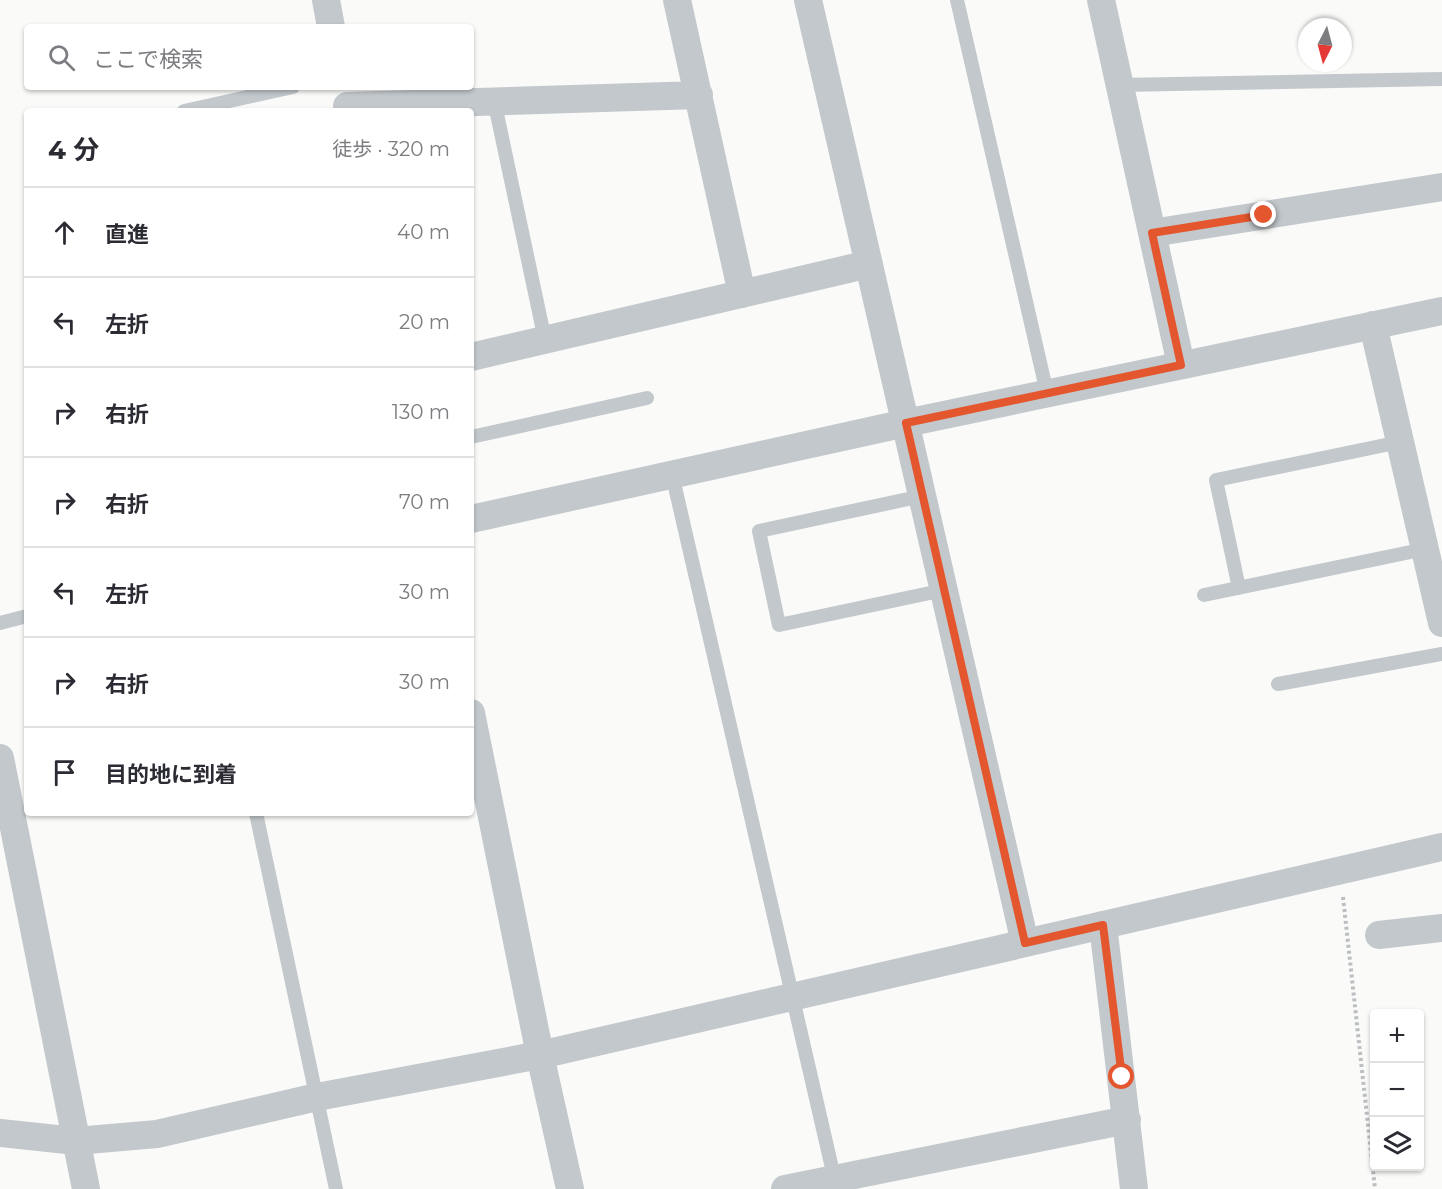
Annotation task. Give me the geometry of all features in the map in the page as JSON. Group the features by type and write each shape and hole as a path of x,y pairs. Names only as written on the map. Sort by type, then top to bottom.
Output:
{"street":[{"path":"326,0 330,24"},
{"path":"677,0 742,294"},
{"path":"808,0 1025,943"},
{"path":"1101,0 1181,365"},
{"path":"346,101 699,95"},
{"path":"1152,233 1442,187"},
{"path":"474,356 869,264"},
{"path":"474,518 906,423 1442,311"},
{"path":"1373,325 1442,623"},
{"path":"474,727 540,1054 570,1189"},
{"path":"0,758 86,1189"},
{"path":"0,1133 76,1141 157,1134 317,1098 540,1054 1442,847"},
{"path":"1103,925 1134,1189"},
{"path":"1379,935 1442,928"},
{"path":"785,1189 836,1184 1127,1120"}],"lane":[{"path":"957,0 1047,393"},
{"path":"1119,85 1442,80"},
{"path":"198,108 279,90"},
{"path":"494,100 545,340"},
{"path":"474,436 647,398"},
{"path":"1239,588 1216,480 1400,442"},
{"path":"672,474 836,1184"},
{"path":"922,496 759,531 779,625 944,590"},
{"path":"1204,595 1425,549"},
{"path":"0,623 24,617"},
{"path":"1278,684 1442,654"},
{"path":"257,816 336,1189"}],"path":[{"path":"1340,870 1375,1189"}],"route":[{"path":"1122,1077 1103,925 1025,943 906,423 1181,365 1152,233 1264,215"}]}
